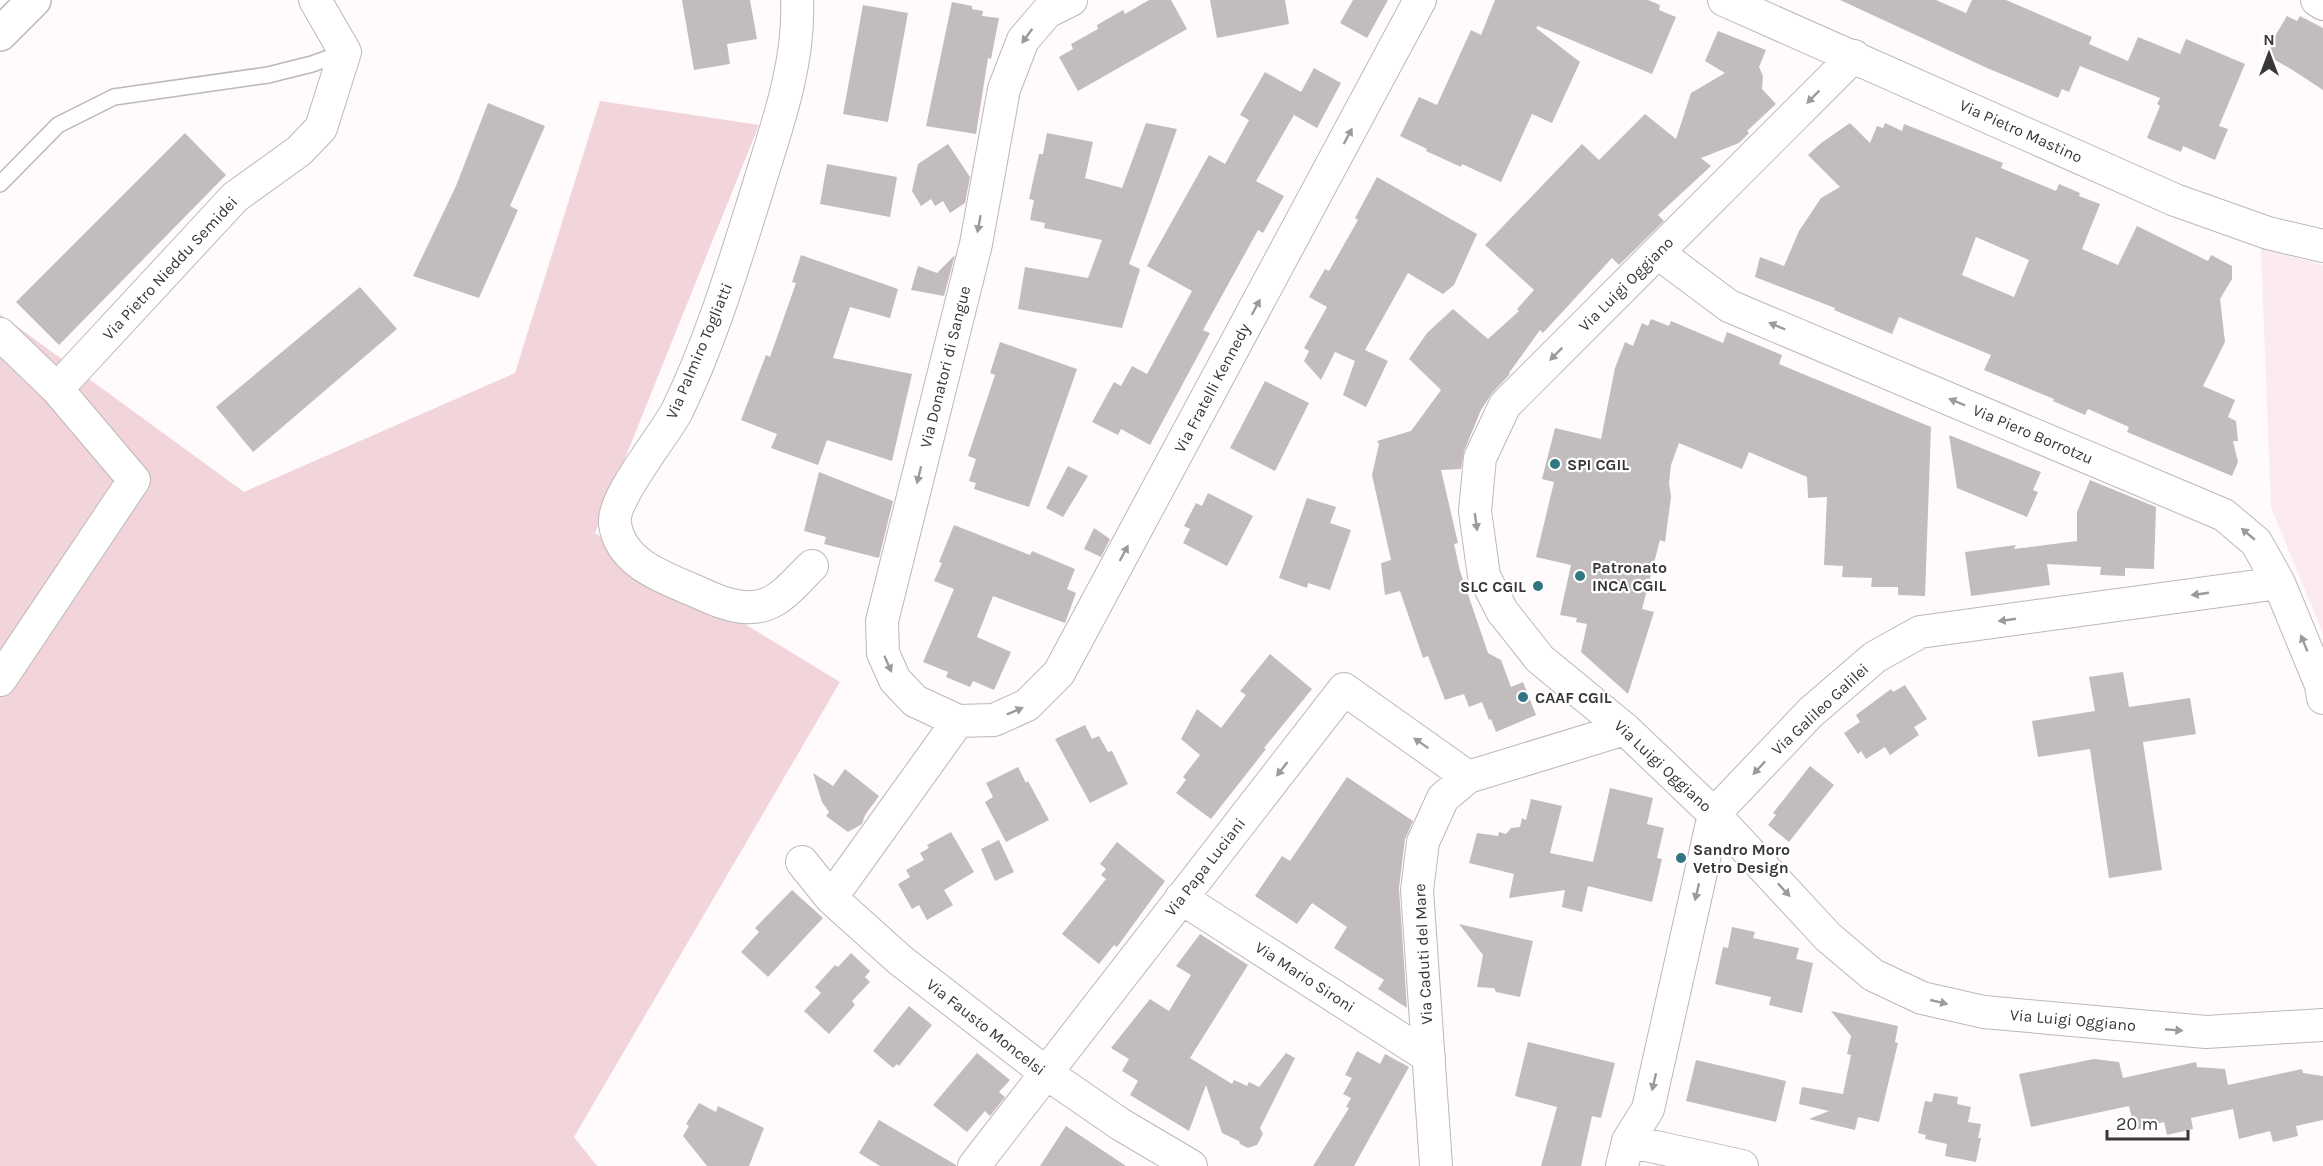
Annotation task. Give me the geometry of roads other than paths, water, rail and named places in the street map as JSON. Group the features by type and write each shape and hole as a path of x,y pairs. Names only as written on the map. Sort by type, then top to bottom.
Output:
{"street":[{"path":"0,34 34,0"},
{"path":"315,0 345,52"},
{"name":"Via Palmiro Togliatti","path":"797,0 798,25 784,101 724,298 676,412 618,503 614,523 621,545 645,568 721,603 751,608 776,600 812,566"},
{"name":"Via Fratelli Kennedy","path":"958,721 994,720 1027,705 1059,673 1420,0"},
{"name":"Via Pietro Mastino","path":"1725,0 2175,200 2268,233 2323,246"},
{"path":"2317,0 2323,4"},
{"name":"Via Donatori di Sangue","path":"958,721 915,701 895,680 883,653 882,621 976,244 1004,89 1023,40 1052,4"},
{"name":"Via Pietro Nieddu Semidei","path":"57,389 235,197 298,151 321,128 345,52"},
{"name":"Via Luigi Oggiano","path":"1854,56 1505,405 1480,458 1475,511 1484,576 1502,611 1540,659 1625,729 1714,814 1828,937 1873,975 1922,998 1984,1012 2206,1032 2323,1025"},
{"name":"Via Piero Borrotzu","path":"1658,253 1730,306 2224,515 2256,542 2279,583 2321,684 2323,698"},
{"path":"0,334 57,389 134,480 0,680"},
{"name":"Via Galileo Galilei","path":"1714,814 1811,712 1875,657 1920,632 2279,583"},
{"name":"Via Papa Luciani","path":"974,1166 1344,689 1468,777"},
{"path":"831,898 958,721"},
{"name":"Via Caduti del Mare","path":"1436,1166 1417,890 1423,842 1443,798 1468,777 1625,729"},
{"path":"1714,814 1648,1109 1625,1154 1742,1166"},
{"name":"Via Fausto Moncelsi","path":"802,862 831,898 900,960 1046,1073 1120,1124 1191,1166"},
{"name":"Via Mario Sironi","path":"1181,898 1429,1057"}],"lane":[{"path":"0,184 58,125 114,97 268,75 312,64 345,52"}],"place":[{"name":"SPI CGIL","path":"1555,464"},
{"name":"Patronato INCA CGIL","path":"1580,576"},
{"name":"SLC CGIL","path":"1538,586"},
{"name":"CAAF CGIL","path":"1523,697"},
{"name":"Sandro Moro Vetro Design","path":"1681,858"}]}
